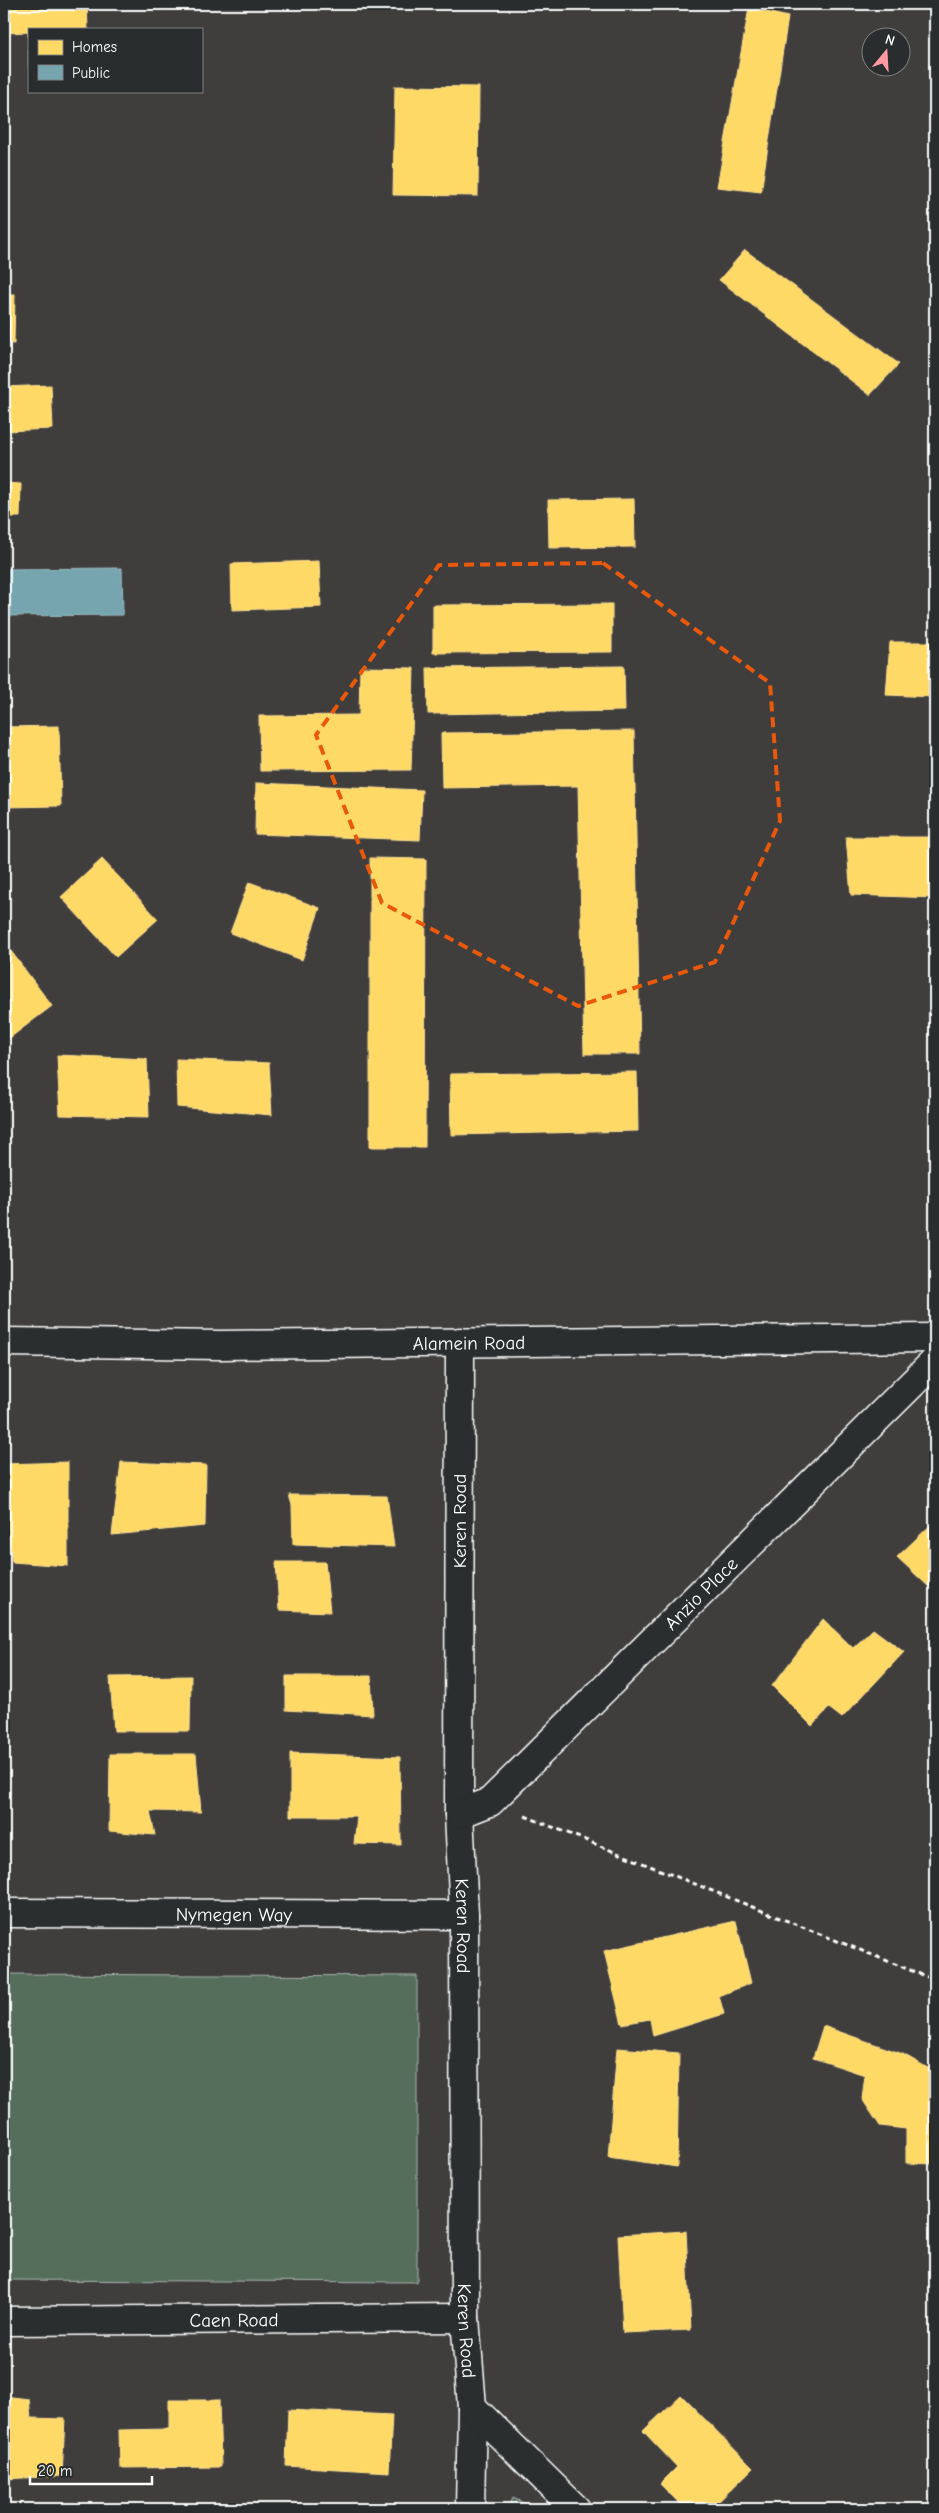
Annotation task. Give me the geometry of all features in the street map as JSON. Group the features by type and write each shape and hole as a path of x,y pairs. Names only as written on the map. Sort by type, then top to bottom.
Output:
{"street":[{"name":"Alamein Road","path":"4,1342 220,1345 935,1338"},
{"name":"Keren Road","path":"460,1342 459,1814 464,1915 465,2318 472,2407 470,2509"},
{"name":"Anzio Place","path":"459,1814 490,1802 935,1361"},
{"name":"Nymegen Way","path":"4,1914 464,1915"},
{"name":"Caen Road","path":"4,2320 465,2318"},
{"path":"472,2407 576,2509"}],"path":[{"path":"490,1802 935,1980"}],"highlighted area":[{"path":"603,563 770,683 780,821 715,962 578,1006 382,903 316,735 439,565"}],"green space":[{"path":"4,1974 417,1976 417,2282 4,2280"},
{"path":"513,2498 537,2509 508,2509"}],"building: Homes":[{"path":"4,4 87,4 88,28 28,28 28,32 4,33"},
{"path":"749,8 788,17 761,192 717,187"},
{"path":"395,86 479,87 478,196 393,195"},
{"path":"745,250 899,364 870,395 719,280"},
{"path":"4,294 15,294 14,344 4,343"},
{"path":"51,385 53,429 4,431 4,387"},
{"path":"4,483 21,484 20,517 4,517"},
{"path":"634,499 635,547 549,548 548,500"},
{"path":"319,561 321,607 232,610 231,564"},
{"path":"612,604 612,652 433,653 433,605"},
{"path":"890,642 935,642 935,697 886,695"},
{"path":"624,666 625,711 428,714 427,668"},
{"path":"360,667 414,668 411,770 260,771 259,716 359,715"},
{"path":"59,726 61,806 4,807 4,727"},
{"path":"634,731 640,1054 584,1054 578,786 442,788 441,733"},
{"path":"256,783 422,790 420,840 255,834"},
{"path":"846,837 935,837 935,898 851,895"},
{"path":"370,858 426,859 425,1147 370,1147"},
{"path":"102,859 158,919 116,957 61,897"},
{"path":"249,882 320,908 302,960 230,933"},
{"path":"5,943 52,1006 7,1040 4,1036"},
{"path":"57,1055 147,1059 149,1117 60,1115"},
{"path":"176,1059 269,1063 272,1115 177,1107"},
{"path":"637,1072 638,1131 451,1135 450,1074"},
{"path":"68,1462 68,1566 12,1562 8,1529 4,1528 4,1464"},
{"path":"121,1462 206,1465 205,1526 112,1535"},
{"path":"289,1495 387,1496 394,1547 293,1544 292,1505"},
{"path":"935,1521 935,1581 929,1587 897,1557"},
{"path":"276,1562 325,1562 330,1612 279,1610"},
{"path":"823,1619 853,1648 873,1629 904,1652 842,1718 829,1708 812,1726 772,1686"},
{"path":"191,1676 190,1731 114,1731 110,1677"},
{"path":"286,1676 371,1676 373,1715 286,1710"},
{"path":"290,1753 400,1757 401,1845 354,1844 357,1816 290,1816"},
{"path":"110,1754 196,1754 201,1812 150,1811 155,1835 109,1831"},
{"path":"736,1921 751,1983 719,1996 724,2014 653,2036 650,2019 622,2024 604,1951"},
{"path":"823,2026 903,2054 935,2072 935,2164 906,2163 906,2129 880,2126 862,2099 865,2075 813,2058"},
{"path":"617,2048 679,2053 677,2167 608,2157"},
{"path":"686,2231 691,2330 623,2333 618,2235"},
{"path":"681,2395 753,2468 711,2509 685,2509 660,2484 677,2467 643,2431"},
{"path":"4,2396 29,2399 31,2418 65,2419 62,2476 4,2479"},
{"path":"169,2400 219,2400 221,2467 120,2468 119,2430 169,2429"},
{"path":"288,2410 392,2415 389,2472 286,2466"},
{"path":"93,2507 143,2509 92,2509"}],"building: Public":[{"path":"122,568 123,615 4,616 4,569"}]}
